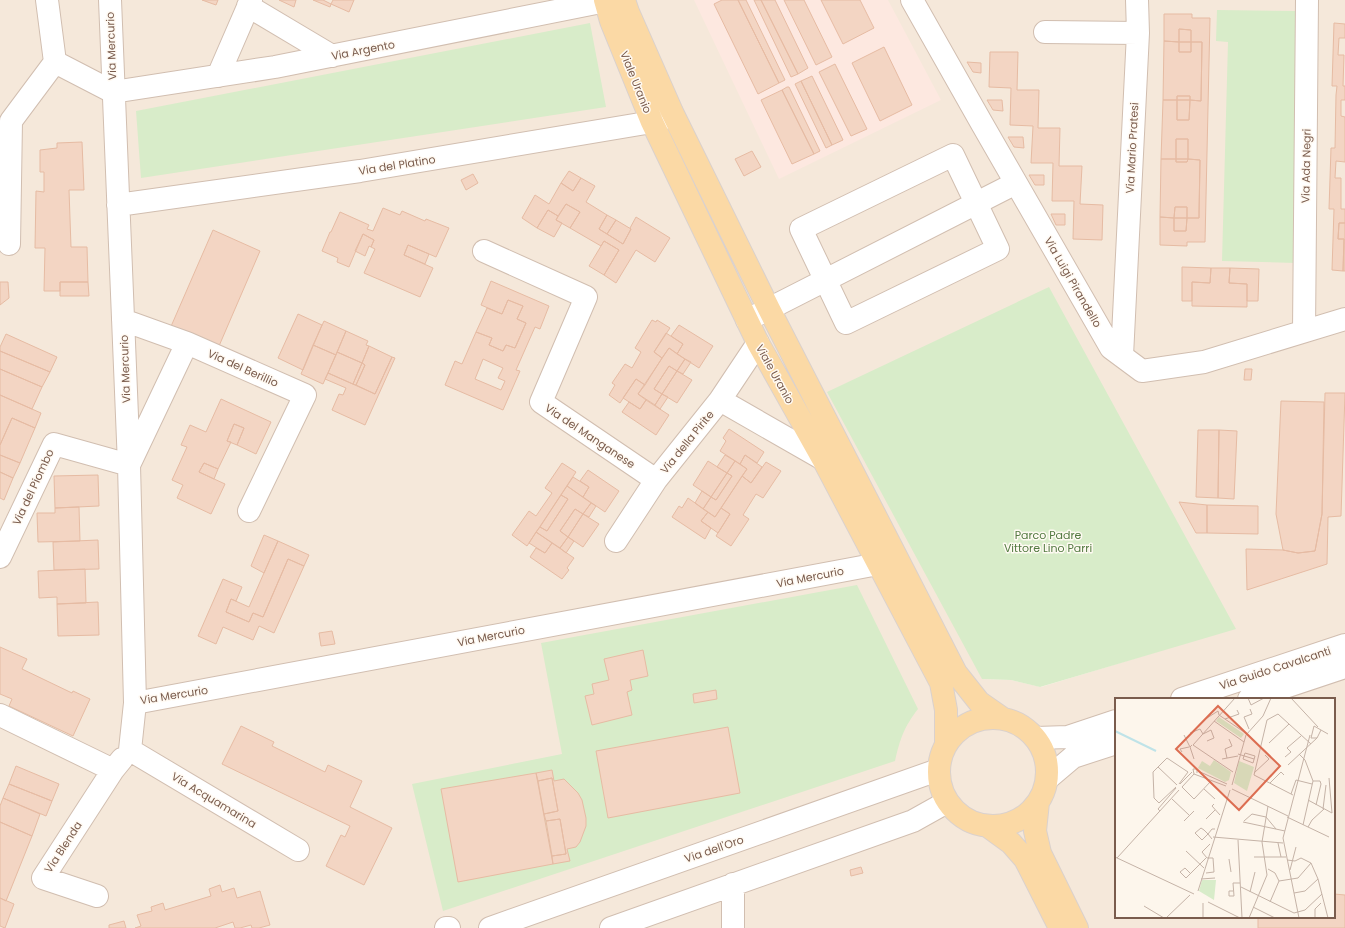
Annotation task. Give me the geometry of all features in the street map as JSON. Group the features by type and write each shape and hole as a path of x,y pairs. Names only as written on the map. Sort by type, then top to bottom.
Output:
{"main road":[{"name":"Viale Uranio","path":"611,0 628,12 674,116 769,309 956,674 979,702 1002,718"},
{"name":"Viale Uranio","path":"611,0 611,21 652,122 758,343 823,459 941,683 946,710 946,744"},
{"path":"986,718 1002,718 1015,722 1036,738 1043,751 1047,765 1047,779 1044,791 1038,802 1029,813 1017,821 1003,826 989,827 972,823 958,815 947,802 940,787 938,770 940,756 946,744 957,731 970,722 986,718"},
{"path":"1038,802 1035,831 1040,853 1077,928"},
{"path":"989,827 1011,843 1025,859 1060,928"}],"street":[{"path":"8,244 11,121 55,62 47,0"},
{"name":"Via Mercurio","path":"110,0 129,465 135,703 878,564"},
{"name":"Via Argento","path":"113,92 275,67 611,0"},
{"name":"Via Luigi Pirandello","path":"912,0 1111,348 1142,371 1204,362 1345,319"},
{"name":"Via Mario Pratesi","path":"1122,356 1138,33 1137,0"},
{"name":"Via Ada Negri","path":"1304,331 1307,0"},
{"path":"218,76 250,3 332,56"},
{"path":"1045,32 1138,33"},
{"path":"55,62 113,92"},
{"name":"Via del Platino","path":"118,205 360,171 652,122 674,116"},
{"path":"953,155 998,250 846,323 825,280 801,229 953,155"},
{"path":"747,320 1016,183"},
{"name":"Via del Manganese","path":"484,251 586,297 541,402 656,480"},
{"path":"123,320 187,343 129,465"},
{"name":"Via del Berillio","path":"187,343 305,395 250,511"},
{"name":"Via della Pirite","path":"616,541 656,480 720,400 758,343"},
{"path":"720,400 823,459"},
{"name":"Via del Piombo","path":"0,557 54,444 129,465"},
{"name":"Via Guido Cavalcanti","path":"1185,698 1345,645"},
{"name":"Via Guido Cavalcanti","path":"1252,698 1345,667"},
{"path":"0,715 113,770 130,750 135,703"},
{"path":"1036,738 1068,737 1115,721"},
{"path":"1047,779 1073,757 1115,743"},
{"name":"Via Acquamarina","path":"130,750 298,850"},
{"name":"Via Blenda","path":"97,896 43,878 113,770"},
{"name":"Via dell'Oro","path":"490,928 938,770"},
{"path":"611,928 913,820 947,802"},
{"path":"733,884 733,928"}],"shaded area":[{"path":"0,0 1345,0 1345,928 0,928","holes":["1235,628 1041,687 1011,680 982,679"]},
{"path":"694,0 888,0 941,100 779,179"}],"green space":[{"path":"1217,10 1297,11 1296,263 1222,261 1228,42 1216,41"},
{"path":"590,23 606,107 141,178 136,111"},
{"name":"Parco Padre Vittore Lino Parri","path":"1049,287 1236,629 1040,687 1011,680 982,679 827,392"},
{"path":"857,585 918,709 903,734 895,761 443,911 412,784 562,754 541,643"}],"building":[{"path":"202,0 218,0 216,5"},
{"path":"279,0 296,0 294,7"},
{"path":"313,0 323,0 331,4 330,7"},
{"path":"333,0 354,0 349,12 331,4"},
{"path":"722,0 738,0 779,83 758,94 714,4"},
{"path":"738,0 746,0 785,80 779,83"},
{"path":"754,0 761,0 798,74 791,77"},
{"path":"761,0 775,0 808,68 798,74"},
{"path":"784,0 804,0 832,57 816,65"},
{"path":"821,0 860,0 874,28 843,44"},
{"path":"1164,14 1192,14 1192,18 1210,18 1205,242 1187,242 1187,246 1160,245 1160,217 1174,218 1174,231 1186,231 1187,218 1199,218 1200,160 1188,159 1188,139 1176,139 1176,159 1161,159 1163,100 1177,100 1177,120 1189,120 1190,100 1201,101 1202,42 1191,42 1191,30 1179,29 1179,42 1164,41"},
{"path":"1334,23 1345,24 1345,38 1339,38 1338,55 1344,55 1343,86 1345,86 1345,100 1341,100 1341,116 1345,117 1345,162 1336,161 1335,178 1341,178 1341,209 1345,209 1345,223 1339,223 1338,239 1344,239 1343,271 1332,270 1334,209 1329,209 1331,148 1335,148 1337,86 1332,86"},
{"path":"1179,29 1191,30 1191,42 1179,42"},
{"path":"1164,41 1179,42 1179,52 1191,52 1191,42 1202,42 1201,101 1190,100 1190,96 1177,96 1177,100 1163,100"},
{"path":"1179,42 1191,42 1191,52 1179,52"},
{"path":"884,47 912,105 880,121 852,63"},
{"path":"990,52 1018,52 1017,90 1039,90 1038,128 1060,128 1059,166 1082,166 1080,204 1103,205 1102,240 1073,239 1074,201 1052,201 1053,163 1031,163 1033,126 1010,125 1011,88 989,87"},
{"path":"967,62 981,63 981,73 973,72"},
{"path":"835,64 867,129 851,136 819,72"},
{"path":"812,76 843,140 832,145 801,81"},
{"path":"801,81 832,145 826,148 795,84"},
{"path":"789,87 820,151 814,154 782,90"},
{"path":"782,90 814,154 792,164 761,100"},
{"path":"1177,96 1190,96 1190,100 1177,100"},
{"path":"987,100 1002,100 1003,111 993,110"},
{"path":"1177,100 1190,100 1189,120 1177,120"},
{"path":"1008,137 1023,137 1024,148 1014,147"},
{"path":"1176,139 1188,139 1188,159 1176,159"},
{"path":"82,142 84,190 69,190 71,247 87,247 88,282 60,282 60,291 44,291 45,248 35,248 36,191 44,192 44,172 40,172 40,150 57,148 57,143"},
{"path":"752,151 761,167 744,176 735,159"},
{"path":"1161,159 1176,159 1176,162 1187,162 1188,159 1200,160 1199,218 1187,218 1187,207 1175,207 1174,218 1160,217"},
{"path":"1176,159 1188,159 1187,162 1176,162"},
{"path":"569,171 581,178 573,191 561,183"},
{"path":"473,174 478,183 466,190 461,180"},
{"path":"1029,175 1044,175 1044,185 1035,185"},
{"path":"581,178 595,186 586,202 607,215 599,229 623,244 636,217 670,238 655,262 636,250 616,283 604,275 619,250 604,241 601,246 570,228 580,212 566,204 558,216 548,210 537,228 522,218 535,195 549,204 561,183 573,191"},
{"path":"566,204 580,212 570,228 556,220"},
{"path":"1175,207 1187,207 1187,218 1174,218"},
{"path":"383,208 400,215 402,211 425,221 426,219 449,228 436,257 408,245 404,255 433,268 420,297 364,273 375,249 371,247 374,240 363,234 349,267 337,262 338,258 322,251 340,212 369,225 367,229 373,231"},
{"path":"548,210 558,216 556,220 562,223 554,237 537,228"},
{"path":"1051,214 1065,214 1065,225 1056,225"},
{"path":"607,215 616,220 607,234 599,229"},
{"path":"1174,218 1187,218 1186,231 1174,231"},
{"path":"616,220 631,229 623,244 607,234"},
{"path":"1339,223 1345,223 1345,271 1343,271 1344,239 1338,239"},
{"path":"213,230 260,251 219,346 169,331"},
{"path":"363,234 374,240 371,247 369,246 365,256 355,251"},
{"path":"604,241 619,250 604,275 589,266"},
{"path":"408,245 429,254 425,264 404,255"},
{"path":"1182,267 1211,268 1210,283 1192,282 1192,301 1182,301"},
{"path":"1211,268 1230,268 1229,283 1247,284 1247,307 1192,306 1192,282 1210,283"},
{"path":"1230,268 1259,269 1258,301 1247,301 1247,284 1229,283"},
{"path":"491,281 549,306 540,329 535,327 516,370 520,371 503,410 445,385 455,361 462,364 476,332 492,338 489,345 503,351 506,345 515,348 526,323 517,319 523,306 508,300 502,314 481,305","holes":["483,359 503,368 498,378 505,381 501,390 475,379"]},
{"path":"0,282 8,282 9,298 0,305"},
{"path":"60,282 88,282 89,296 60,296"},
{"path":"508,300 523,306 517,319 526,323 515,348 506,345 503,351 489,345 492,338 476,332 487,308 502,314"},
{"path":"298,314 322,325 303,370 278,358"},
{"path":"652,320 656,322 657,320 670,328 654,352 662,358 645,385 636,379 620,403 609,395 615,385 612,383 625,364 632,368 641,352 635,348"},
{"path":"324,321 346,331 336,355 313,345"},
{"path":"679,325 713,346 699,368 677,354 683,344 671,336"},
{"path":"346,331 368,341 366,345 369,346 362,363 337,352"},
{"path":"666,333 683,344 677,354 669,348 662,358 654,352"},
{"path":"6,334 57,357 50,372 0,351 0,347"},
{"path":"313,345 336,355 323,384 301,374"},
{"path":"369,346 392,357 375,394 356,385 365,365 362,363"},
{"path":"669,348 685,359 677,371 669,366 654,389 662,394 655,405 638,394"},
{"path":"0,351 50,372 42,387 0,369"},
{"path":"337,352 362,363 353,384 328,373"},
{"path":"392,357 395,358 365,425 332,410 339,394 343,395 346,388 325,379 328,373 375,394"},
{"path":"685,359 691,362 683,374 677,371"},
{"path":"362,363 365,365 356,385 353,384"},
{"path":"669,366 677,371 662,394 654,389"},
{"path":"0,369 42,387 32,409 0,395"},
{"path":"1245,369 1252,369 1251,380 1244,380"},
{"path":"677,371 692,380 677,403 662,394"},
{"path":"636,379 645,385 638,394 646,400 640,409 623,398"},
{"path":"1325,393 1345,393 1341,516 1328,517 1327,564 1247,590 1246,549 1283,550 1298,553 1315,551 1322,514"},
{"path":"662,394 668,397 660,409 655,405"},
{"path":"0,395 41,413 35,428 12,418 0,445"},
{"path":"221,399 271,422 256,454 237,445 244,428 234,424 227,441 231,442 218,469 204,463 199,472 225,484 211,514 177,498 183,485 172,480 187,447 181,445 190,425 206,432"},
{"path":"646,400 669,415 656,435 622,412 629,402 640,409"},
{"path":"1281,401 1324,402 1322,514 1315,551 1298,553 1283,550 1276,514"},
{"path":"12,418 35,428 20,463 0,455 0,445"},
{"path":"234,424 244,428 237,445 227,441"},
{"path":"729,429 764,452 757,463 745,455 740,464 720,451 726,441 723,438"},
{"path":"1198,430 1219,430 1218,498 1196,497"},
{"path":"1219,430 1237,431 1234,499 1218,498"},
{"path":"0,455 20,463 13,478 0,472"},
{"path":"725,455 735,461 727,473 717,467"},
{"path":"745,455 762,467 751,483 742,476 747,469 740,464"},
{"path":"708,461 727,473 711,497 693,485"},
{"path":"735,461 747,469 715,517 703,509 711,497 716,500 732,476 727,473"},
{"path":"766,462 781,471 763,498 756,494 743,515 749,519 731,546 716,536 730,514 721,508 742,476 751,483"},
{"path":"204,463 218,469 214,479 199,472"},
{"path":"562,463 576,472 527,546 512,535 529,511 536,516 552,493 545,488"},
{"path":"588,470 619,491 605,512 583,497 589,487 580,481"},
{"path":"0,472 13,478 4,500 0,498"},
{"path":"727,473 732,476 716,500 711,497"},
{"path":"98,475 99,506 55,508 54,476"},
{"path":"573,477 589,487 583,497 567,486"},
{"path":"567,486 591,503 583,514 575,509 560,531 568,537 560,548 536,532 540,527 547,531 568,499 561,495"},
{"path":"702,491 711,497 703,509 695,503"},
{"path":"561,495 568,499 547,531 540,527"},
{"path":"688,498 708,512 701,521 711,528 705,539 672,517 679,506 682,508"},
{"path":"1179,502 1207,505 1207,533 1196,533"},
{"path":"591,503 596,506 589,517 583,514"},
{"path":"1207,505 1258,506 1258,534 1207,533"},
{"path":"79,507 80,541 38,542 37,513 55,513 55,508"},
{"path":"721,508 730,514 718,533 701,521 708,512 715,517"},
{"path":"575,509 583,514 568,537 560,531"},
{"path":"583,514 599,524 583,547 568,537"},
{"path":"536,532 552,543 545,553 529,543"},
{"path":"264,535 278,541 264,573 251,566"},
{"path":"568,537 574,541 566,553 560,548"},
{"path":"98,540 99,569 54,570 53,542"},
{"path":"278,541 309,555 304,566 288,559 263,617 253,613 249,622 226,612 231,599 249,607"},
{"path":"552,543 574,558 567,568 569,570 562,579 530,557 536,548 545,553"},
{"path":"288,559 304,566 274,633 259,626 253,640 223,627 216,644 198,636 223,579 242,587 236,601 231,599 226,612 249,622 253,613 263,617"},
{"path":"85,569 86,603 57,604 57,597 39,598 38,571"},
{"path":"98,602 99,635 58,636 57,604"},
{"path":"332,631 335,644 321,646 319,633"},
{"path":"0,647 27,659 22,669 72,693 73,691 90,699 73,736 9,706 12,699 0,694"},
{"path":"643,650 648,676 630,680 632,690 627,692 632,715 592,725 585,696 594,694 592,684 609,680 604,659"},
{"path":"716,690 717,699 694,703 693,694"},
{"path":"241,726 274,742 272,746 325,772 328,765 362,781 350,807 392,828 364,885 326,866 341,835 345,837 350,826 222,764"},
{"path":"728,727 740,793 608,818 596,751"},
{"path":"16,766 59,784 52,801 9,784"},
{"path":"552,770 554,781 564,779 578,793 582,800 586,818 586,826 580,842 576,847 567,849 570,861 553,864 552,856 566,854 560,819 546,821 544,814 558,811 552,778 538,781 536,773"},
{"path":"536,773 553,864 458,882 441,789"},
{"path":"552,778 558,811 544,814 538,781"},
{"path":"9,784 52,801 46,816 3,798"},
{"path":"3,798 40,814 32,836 0,822 0,806"},
{"path":"560,819 566,854 552,856 546,821"},
{"path":"0,822 32,836 6,901 0,898"},
{"path":"861,867 863,873 851,876 850,870"},
{"path":"220,885 222,892 234,888 237,898 260,891 270,925 259,928 252,928 251,925 235,928 233,922 215,928 135,928 141,926 137,915 152,911 151,907 163,903 165,910 211,896 209,889"},
{"path":"1335,894 1345,895 1345,928 1258,928 1258,918 1335,918"},
{"path":"0,898 14,904 5,928 0,926"},
{"path":"124,921 126,928 109,928 109,925"}]}
